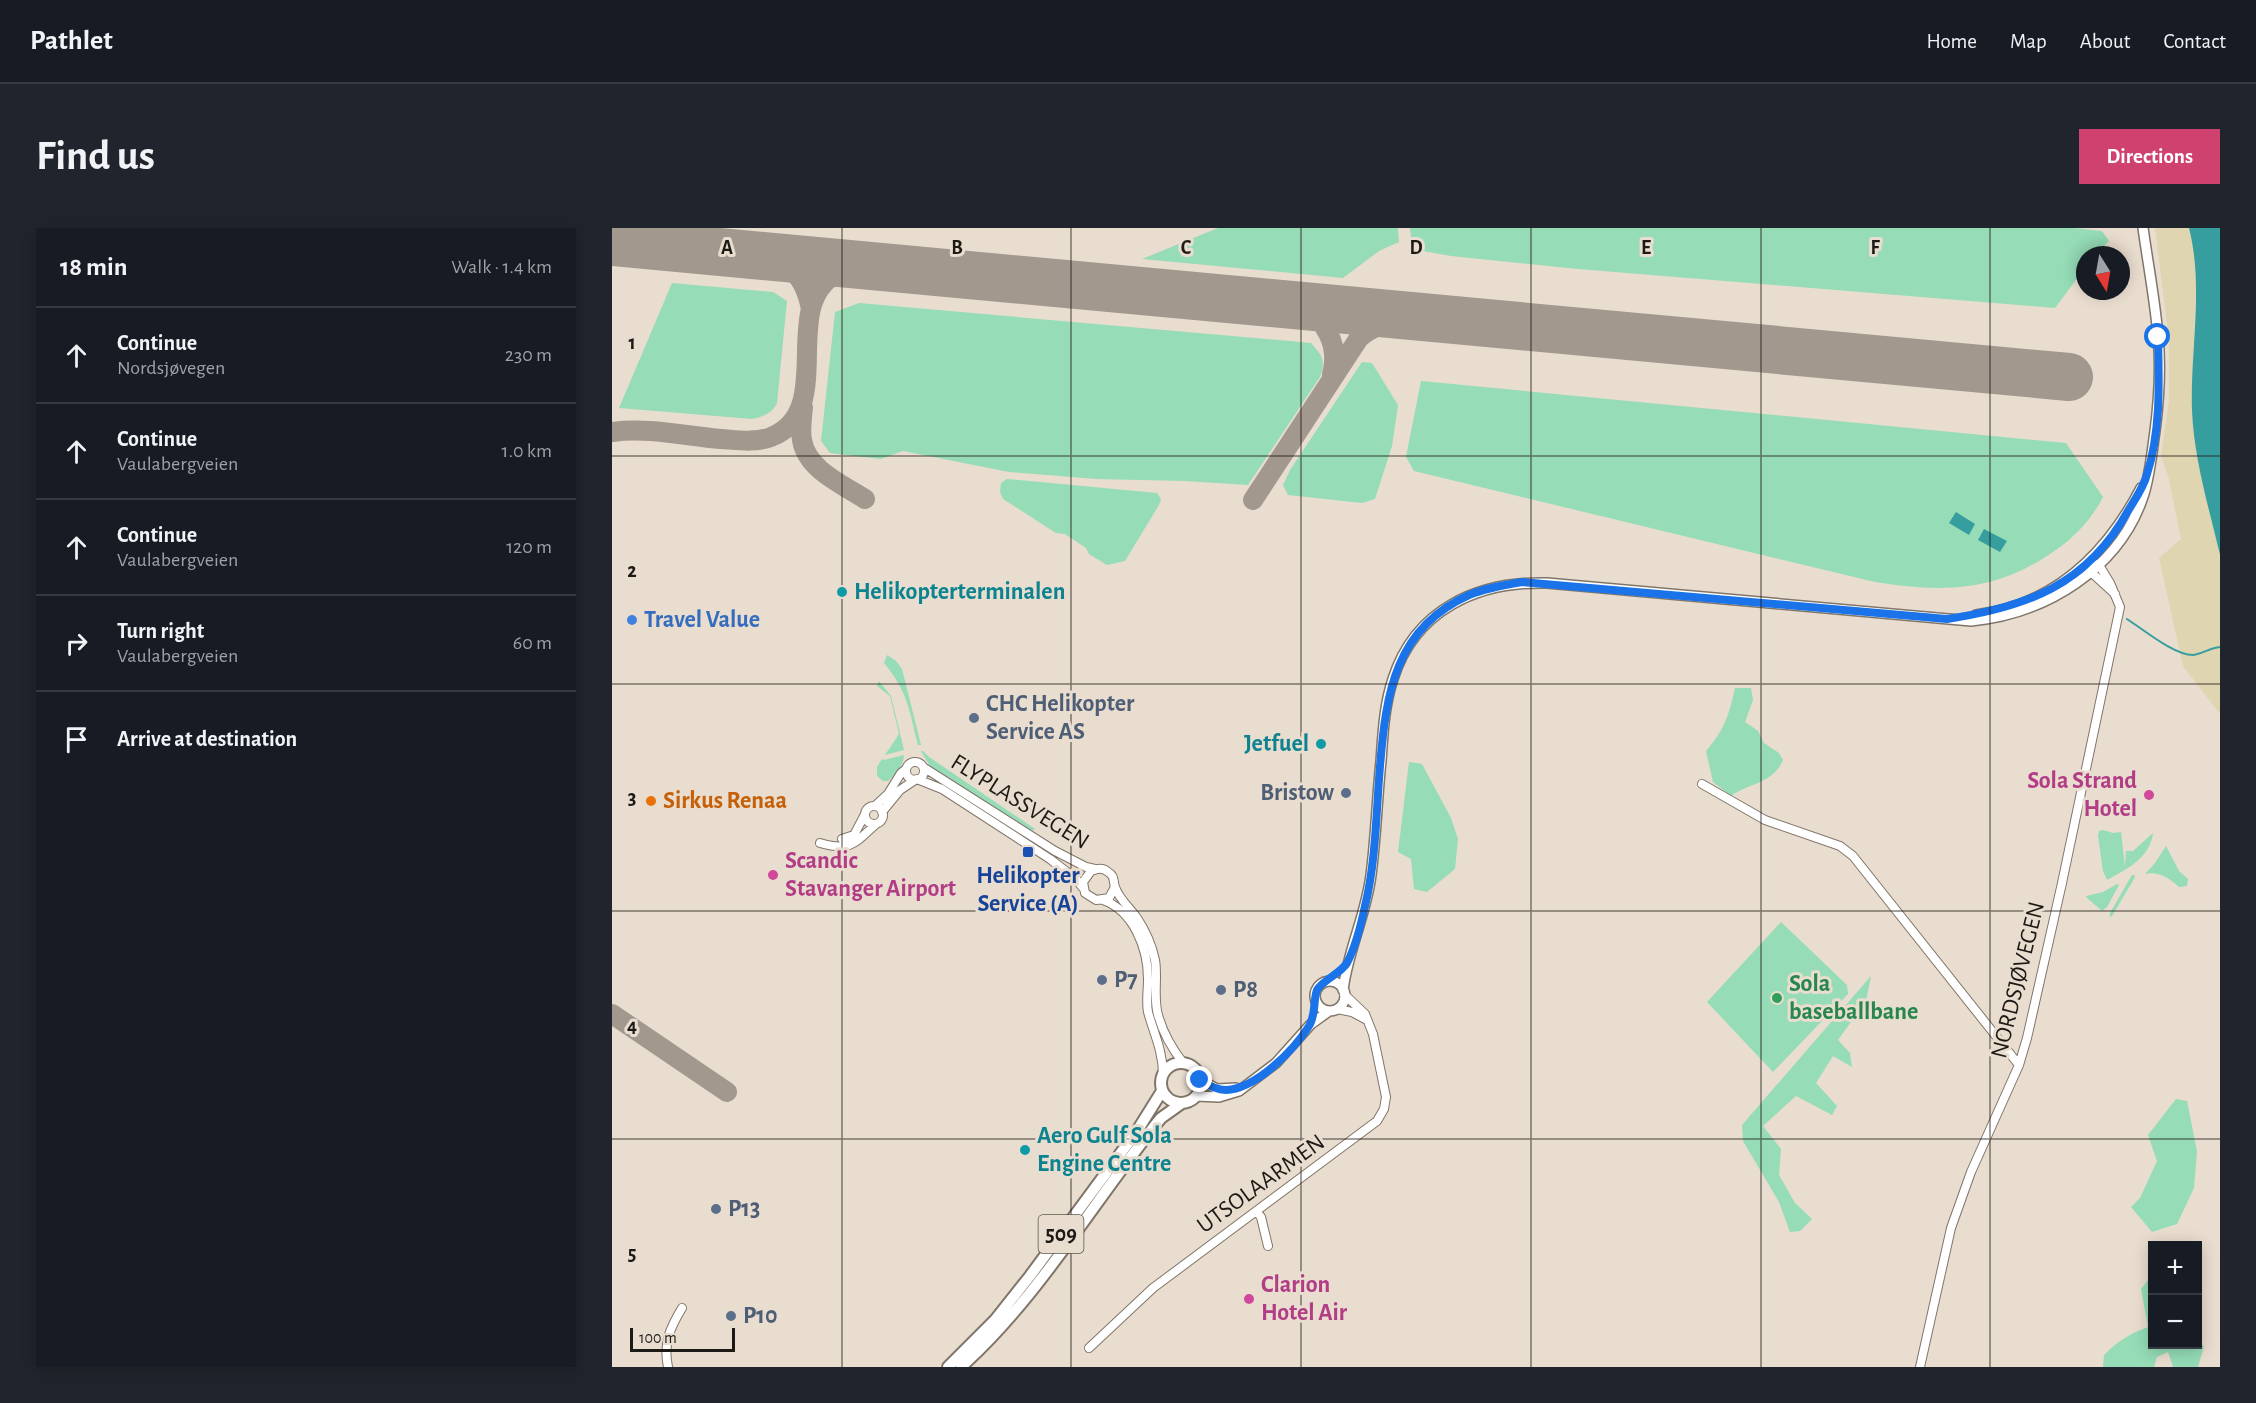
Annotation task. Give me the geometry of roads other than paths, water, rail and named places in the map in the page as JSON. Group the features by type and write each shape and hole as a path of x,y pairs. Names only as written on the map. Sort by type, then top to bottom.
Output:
{"highway":[{"path":"1163,1075 1175,1064 1191,1066 1197,1072 1200,1080 1197,1096"},
{"name":"509","path":"948,1367 995,1320 1137,1131 1162,1091 1163,1075"},
{"path":"1162,1091 1167,1098 1182,1103"},
{"name":"509","path":"961,1367 985,1345 1022,1303 1161,1118 1182,1103 1197,1096"}],"main road":[{"path":"1197,1096 1231,1095 1247,1085 1276,1063 1311,1024 1342,1005 1346,965 1360,926 1370,882 1384,722 1392,681 1401,658 1416,636 1436,616 1458,600 1470,594 1522,582 1947,619 1985,614 2024,603 2090,567 2099,565 2113,549 2132,519 2144,493 2157,414 2158,337 2143,228"},
{"path":"2090,567 2119,526 2147,476"},
{"path":"1311,1024 1317,990 1346,965"},
{"path":"1325,982 1335,983 1344,992"},
{"path":"1316,1000 1319,1007 1333,1010"},
{"path":"1200,1080 1217,1089 1226,1090 1247,1085"}],"street":[{"name":"NORDSJØVEGEN","path":"1920,1367 1943,1257 1954,1217 1971,1172 2019,1065 2027,1038 2062,883 2120,607 2099,565"},
{"path":"2090,567 2115,594"},
{"name":"FLYPLASSVEGEN","path":"1084,889 1076,879 1050,859 942,789 909,778 906,769 909,764 915,762 1055,851 1086,867 1097,869"},
{"name":"FLYPLASSVEGEN","path":"820,843 836,847 851,846 857,843 882,819 882,812 900,790 923,775 923,767"},
{"path":"842,839 854,835 867,809 875,806 888,794 906,769"},
{"path":"1702,784 1765,820 1840,846 1853,856 2019,1065"},
{"path":"875,806 882,812"},
{"path":"864,816 869,823 876,824"},
{"path":"1103,900 1113,893 1114,880 1109,872 1097,869 1086,876 1084,889 1092,899 1114,904 1123,911 1133,925 1143,951 1148,978 1148,1010 1161,1049 1163,1075"},
{"path":"1115,887 1138,920 1147,938 1158,977 1157,1011 1172,1048 1184,1064"},
{"name":"UTSOLAARMEN","path":"1089,1348 1153,1288 1365,1132 1381,1116 1386,1097 1373,1034 1365,1014 1344,992"},
{"path":"1333,1010 1352,1012 1367,1020"},
{"path":"1256,1211 1261,1217 1269,1246"},
{"path":"668,1367 665,1355 668,1333 682,1308"}],"water":[{"path":"2189,228 2220,228 2220,555 2193,429 2196,273"},
{"path":"1956,512 1975,524 1969,535 1949,523"},
{"path":"1984,529 2007,541 2000,552 1978,540"}],"waterway":[{"path":"2127,619 2168,647 2185,654 2193,655 2220,647"}],"place":[{"name":"Helikopterterminalen","path":"842,592"},
{"name":"Travel Value","path":"632,620"},
{"name":"CHC Helikopter Service AS","path":"974,718"},
{"name":"Jetfuel","path":"1321,744"},
{"name":"Bristow","path":"1346,793"},
{"name":"Sola Strand Hotel","path":"2149,795"},
{"name":"Sirkus Renaa","path":"651,801"},
{"name":"Helikopter Service (A)","path":"1028,852"},
{"name":"Scandic Stavanger Airport","path":"773,875"},
{"name":"P7","path":"1102,980"},
{"name":"P8","path":"1221,990"},
{"name":"Sola baseballbane","path":"1777,998"},
{"name":"Aero Gulf Sola Engine Centre","path":"1025,1150"},
{"name":"P13","path":"716,1209"},
{"name":"Clarion Hotel Air","path":"1249,1299"},
{"name":"P10","path":"731,1316"}]}
